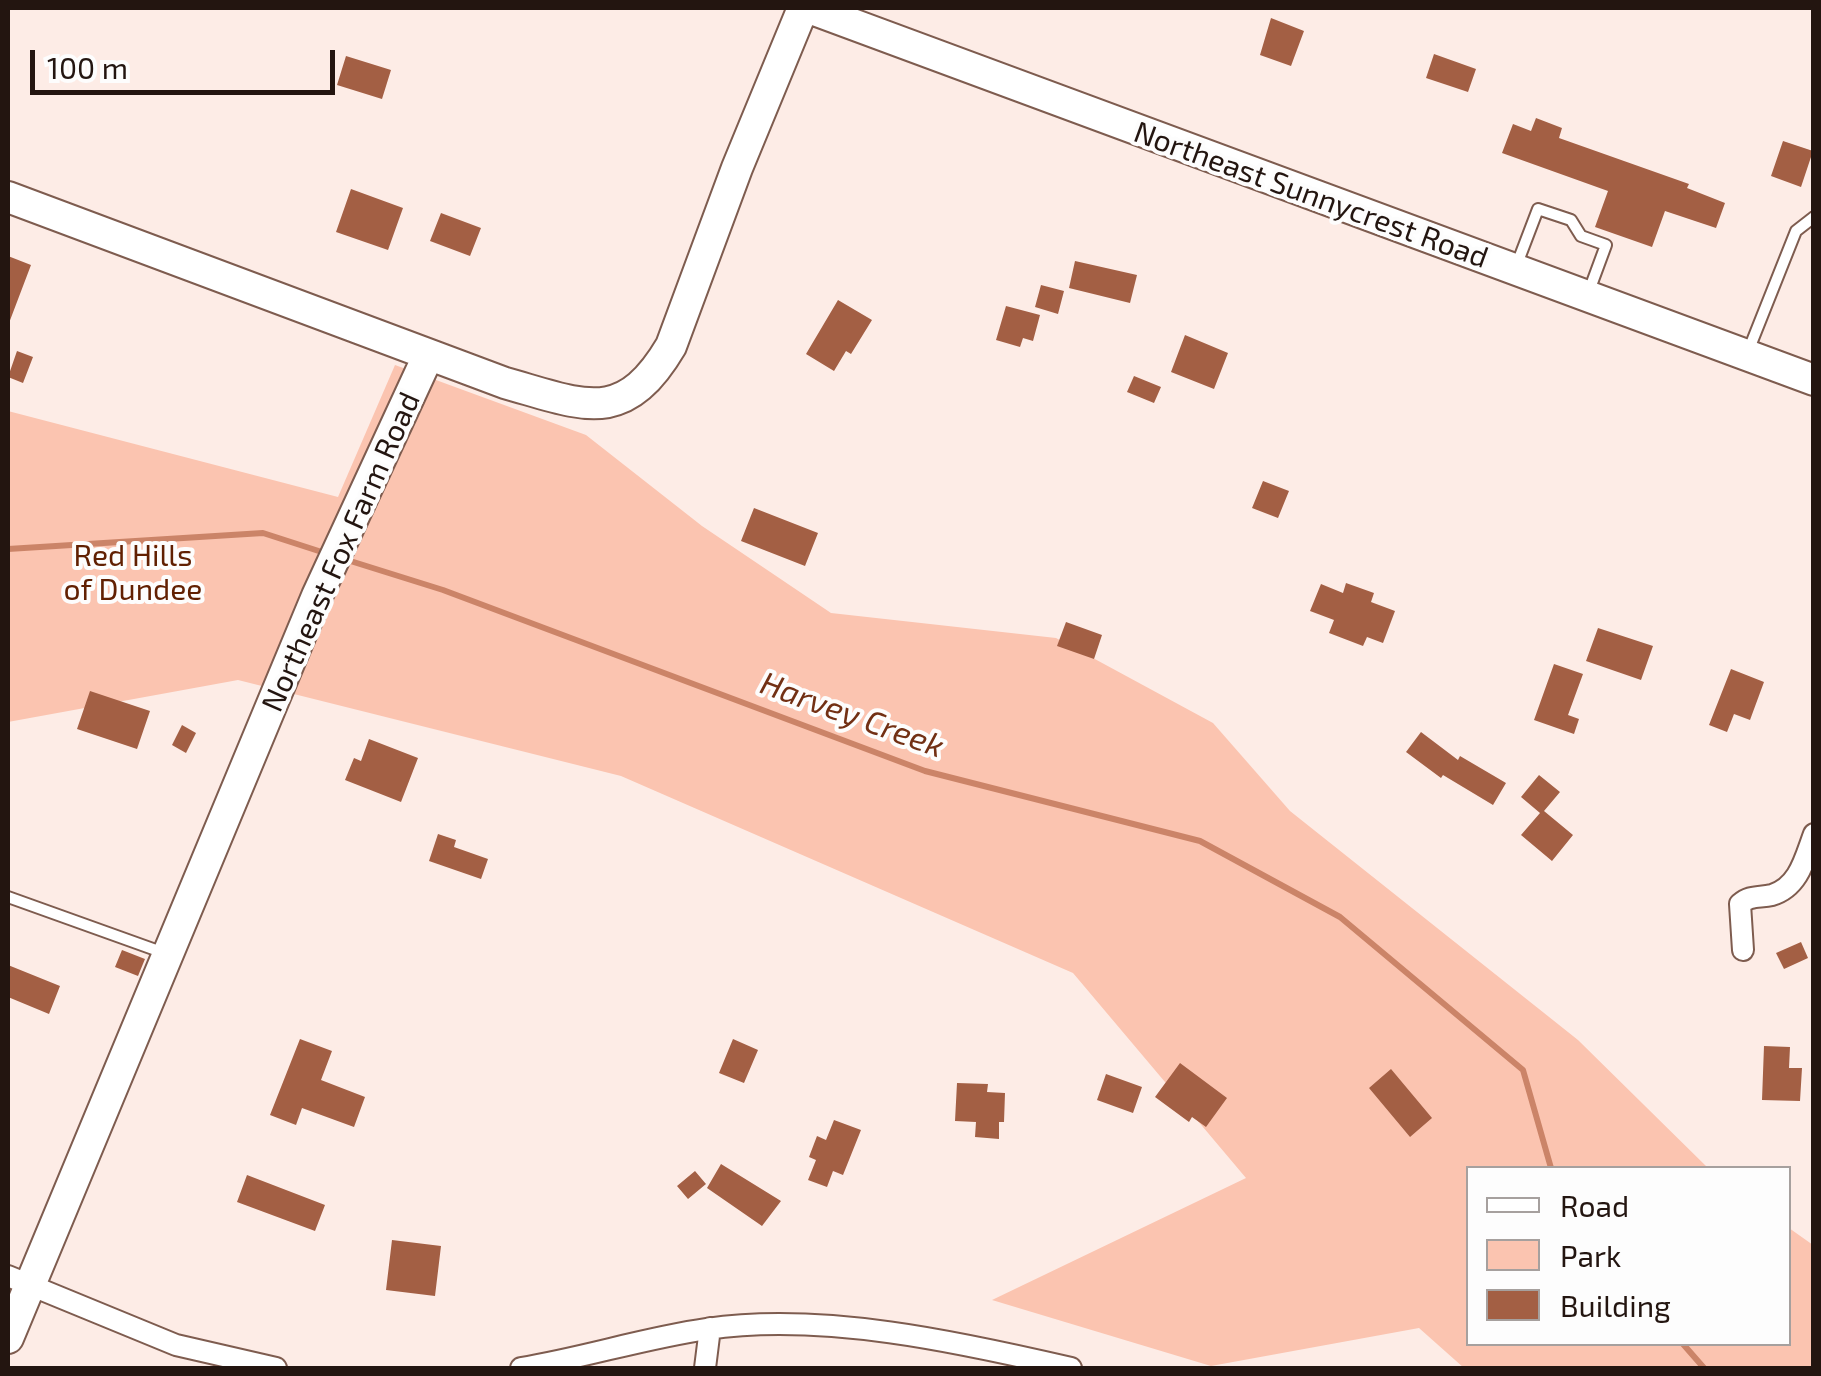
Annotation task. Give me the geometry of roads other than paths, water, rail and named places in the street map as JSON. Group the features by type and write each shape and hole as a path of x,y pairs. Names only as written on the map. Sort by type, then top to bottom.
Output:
{"street":[{"name":"Northeast Sunnycrest Road","path":"806,8 1814,380"},
{"name":"Northeast Fox Farm Road","path":"8,1338 19,1280 168,954 317,596 428,356 563,400 597,404 627,397 643,387 672,346 737,168 806,8"},
{"path":"8,196 428,356"},
{"path":"1742,950 1740,904 1786,889 1799,873 1814,834"},
{"path":"19,1280 161,1340 276,1368"},
{"path":"705,1368 710,1328"},
{"path":"520,1368 710,1328 828,1328 893,1333 994,1360 1057,1367"}],"lane":[{"path":"1514,270 1538,209 1571,220 1581,236 1606,245 1588,297"},
{"path":"1746,355 1796,231 1813,214"},
{"path":"8,896 168,954"}],"waterway":[{"name":"Harvey Creek","path":"8,549 263,533 328,554"},
{"name":"Harvey Creek","path":"344,559 443,590 925,771 1200,841 1340,917 1523,1070 1550,1166"},
{"name":"Harvey Creek","path":"1685,1346 1704,1368"}],"park label":[{"name":"Red Hills of Dundee","path":"133,573"}]}
